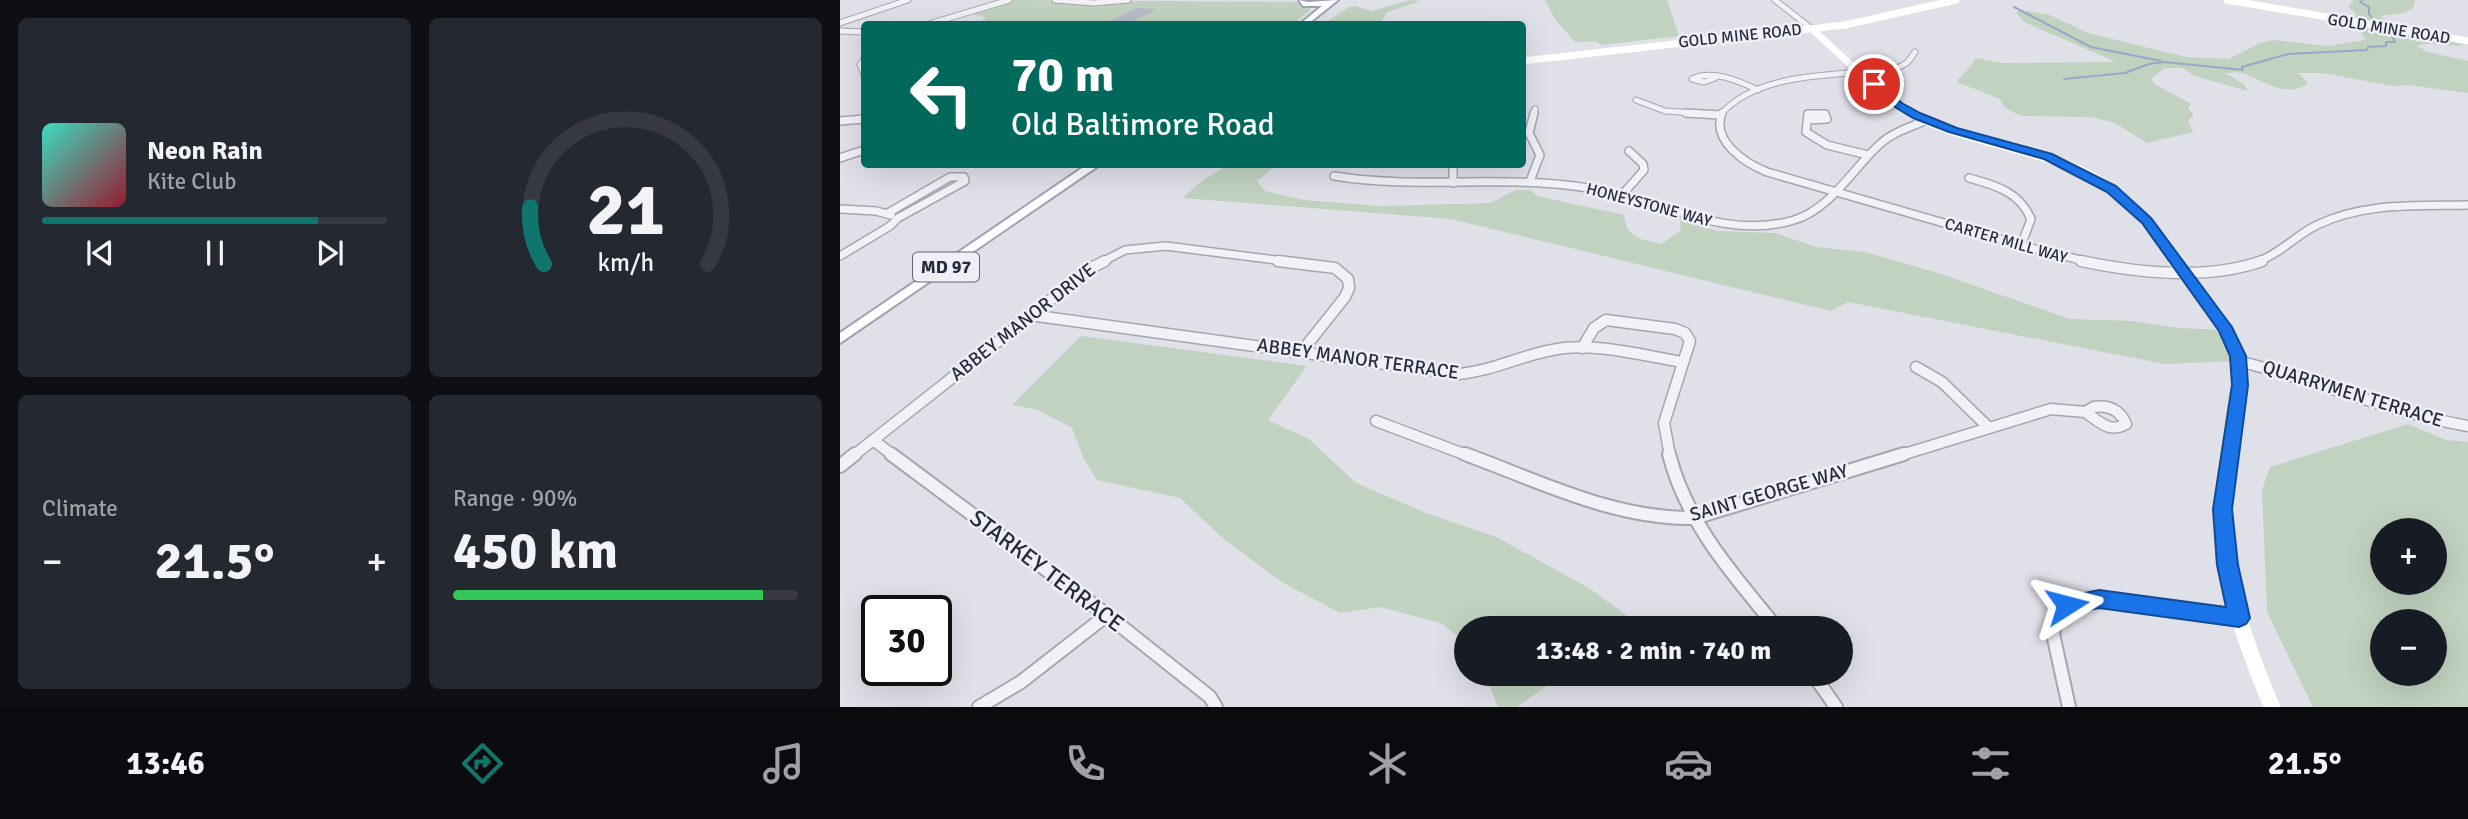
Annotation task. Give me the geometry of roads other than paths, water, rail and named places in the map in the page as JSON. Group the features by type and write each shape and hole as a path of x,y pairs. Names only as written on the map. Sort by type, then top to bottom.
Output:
{"main road":[{"path":"1303,0 1306,4 1314,5 1331,1"},
{"path":"1307,21 1331,1"},
{"path":"1314,5 1314,15"},
{"name":"MD 97","path":"840,339 1090,168"}],"street":[{"path":"840,23 908,0"},
{"path":"939,21 1009,0"},
{"path":"1055,0 1077,3 1128,0"},
{"path":"1776,0 1781,9 1803,19 1860,73 1899,105 1953,130 2033,151 2087,174 2131,204 2146,220 2226,330 2238,361 2240,385 2222,509 2227,565 2239,618 2272,707"},
{"name":"GOLD MINE ROAD","path":"1526,61 1711,38 1812,29 1874,20 1956,0"},
{"name":"GOLD MINE ROAD","path":"2227,0 2468,41"},
{"path":"840,31 861,32"},
{"path":"1636,100 1665,111 1720,115 1732,101 1758,90 1796,81 1891,69 1906,64 1915,52"},
{"path":"1715,78 1742,82 1758,90"},
{"path":"1530,181 1540,155 1529,133 1535,109"},
{"name":"CARTER MILL WAY","path":"1720,115 1725,144 1739,159 1767,172 2021,246 2117,269 2183,272 2227,269 2267,259 2318,224 2353,212 2398,207 2468,205"},
{"path":"840,121 861,119"},
{"path":"1808,120 1806,132 1813,138 1868,155"},
{"name":"HONEYSTONE WAY","path":"1334,176 1387,184 1530,181 1622,195 1708,221 1768,226 1811,213 1868,155 1892,135 1927,120"},
{"path":"840,158 861,151"},
{"path":"1622,195 1644,170 1643,164 1629,151"},
{"path":"1453,168 1453,183"},
{"path":"840,256 890,226 898,218 965,181 964,177 950,177 888,213"},
{"path":"1969,178 2005,190 2024,202 2031,219 2021,246"},
{"path":"840,209 888,213 898,218"},
{"name":"ABBEY MANOR DRIVE","path":"840,466 1030,315 1108,257 1146,246 1179,247 1335,268 1348,279 1349,288 1345,297 1302,351"},
{"name":"ABBEY MANOR TERRACE","path":"1030,315 1466,374 1492,370 1544,352 1582,348 1683,362"},
{"path":"1582,348 1591,330 1597,323 1606,320 1672,327 1683,331 1690,341 1666,414 1664,433 1678,486 1694,518 1726,568 1767,616"},
{"name":"QUARRYMEN TERRACE","path":"2238,361 2291,373 2426,418 2468,426"},
{"path":"1916,367 1935,376 1988,427"},
{"name":"SAINT GEORGE WAY","path":"1376,421 1638,517 1694,518 2051,409 2085,412"},
{"name":"STARKEY TERRACE","path":"873,440 1107,615 1210,697 1216,707"},
{"path":"2068,707 2053,634 2055,618 2067,605 2099,599 2239,618"},
{"path":"979,707 1021,682 1107,615"},
{"path":"1821,686 1836,707"}],"waterway":[{"path":"2363,0 2360,2 2369,7 2369,14 2375,22"},
{"path":"2014,7 2091,47 2161,61"},
{"path":"2064,79 2125,73 2149,64 2164,62 2243,70 2242,67 2288,54 2367,50 2368,47 2386,46 2386,42 2395,42 2391,33"}]}
